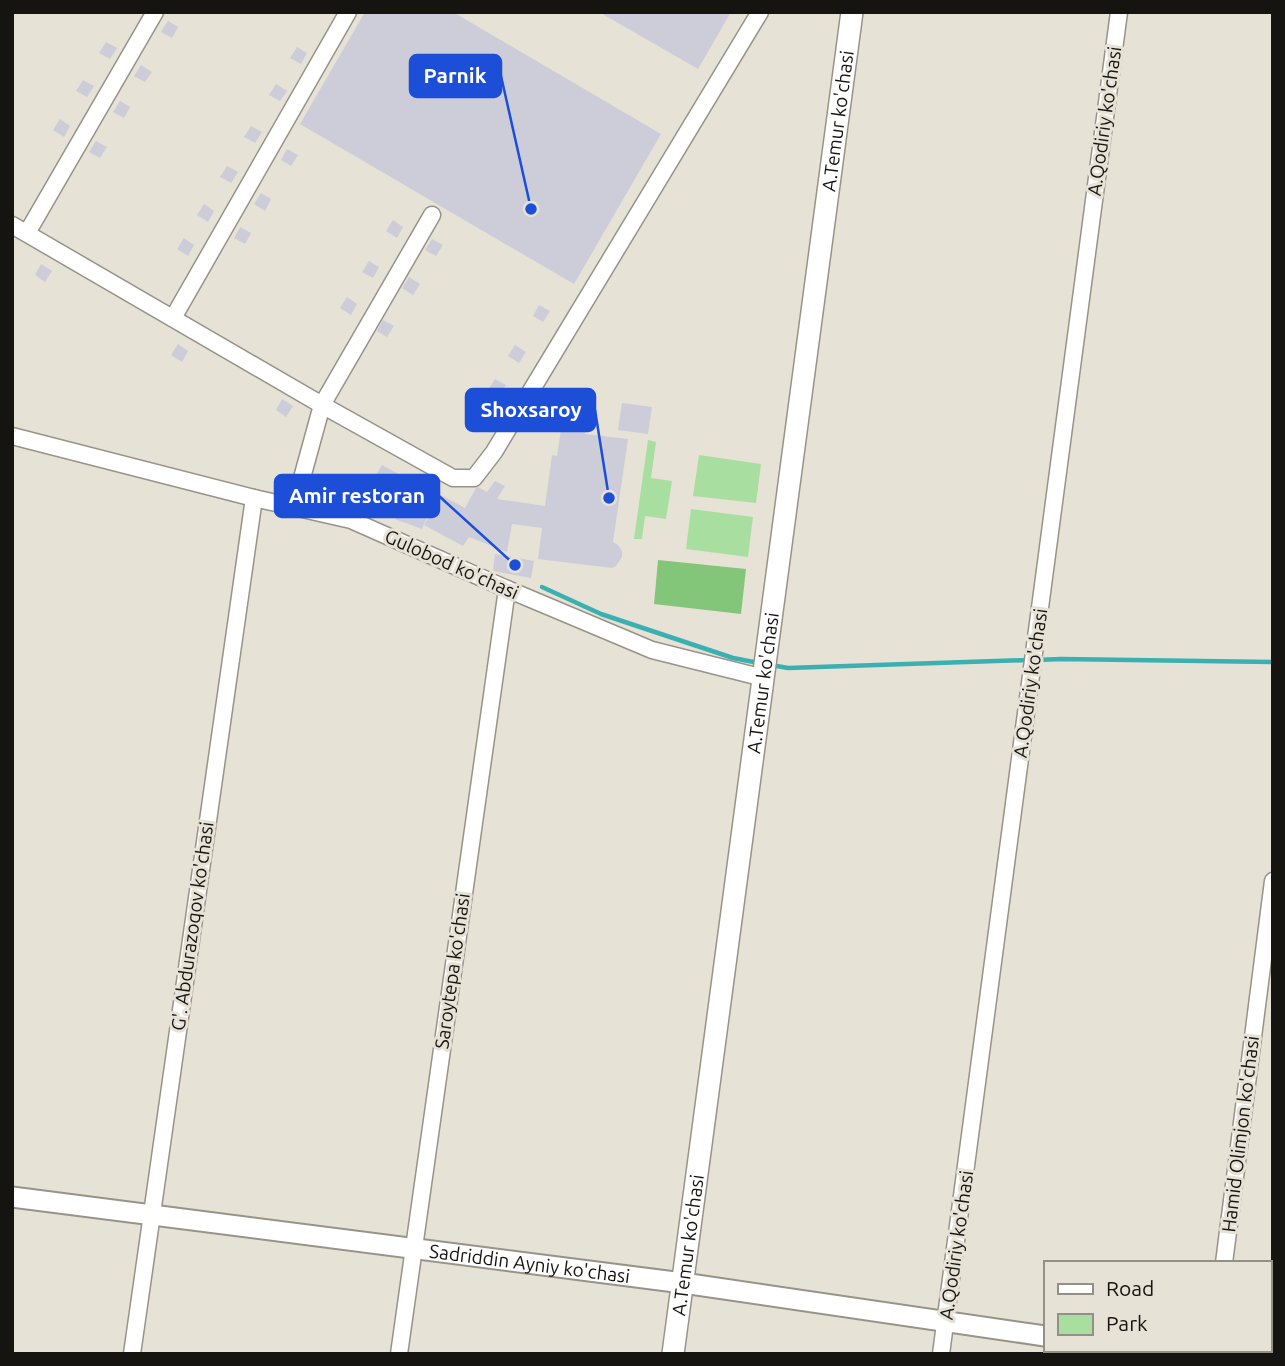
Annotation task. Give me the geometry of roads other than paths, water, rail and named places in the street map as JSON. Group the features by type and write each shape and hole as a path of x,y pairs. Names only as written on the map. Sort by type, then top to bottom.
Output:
{"main road":[{"name":"A.Temur ko'chasi","path":"673,1354 852,12"}],"street":[{"path":"27,233 155,12"},
{"path":"173,318 348,12"},
{"path":"12,225 453,478 474,478 494,452 760,12"},
{"name":"A.Qodiriy ko'chasi","path":"941,1354 1119,12"},
{"path":"294,507 322,405 432,215"},
{"name":"Gulobod ko'chasi","path":"12,436 351,520 652,650 764,678"},
{"name":"G'. Abdurazoqov ko'chasi","path":"132,1354 254,498"},
{"name":"Saroytepa ko'chasi","path":"399,1354 507,589"},
{"name":"Hamid Olimjon ko'chasi","path":"1224,1261 1273,881"},
{"name":"Sadriddin Ayniy ko'chasi","path":"12,1197 683,1283 1044,1336"}],"waterway":[{"path":"542,587 601,614 733,658 759,663"},
{"path":"771,665 788,668 1028,660"},
{"path":"1037,660 1273,662"}],"place":[{"name":"Parnik","path":"531,209"},
{"name":"Shoxsaroy","path":"609,498"},
{"name":"Amir restoran","path":"515,565"}]}
